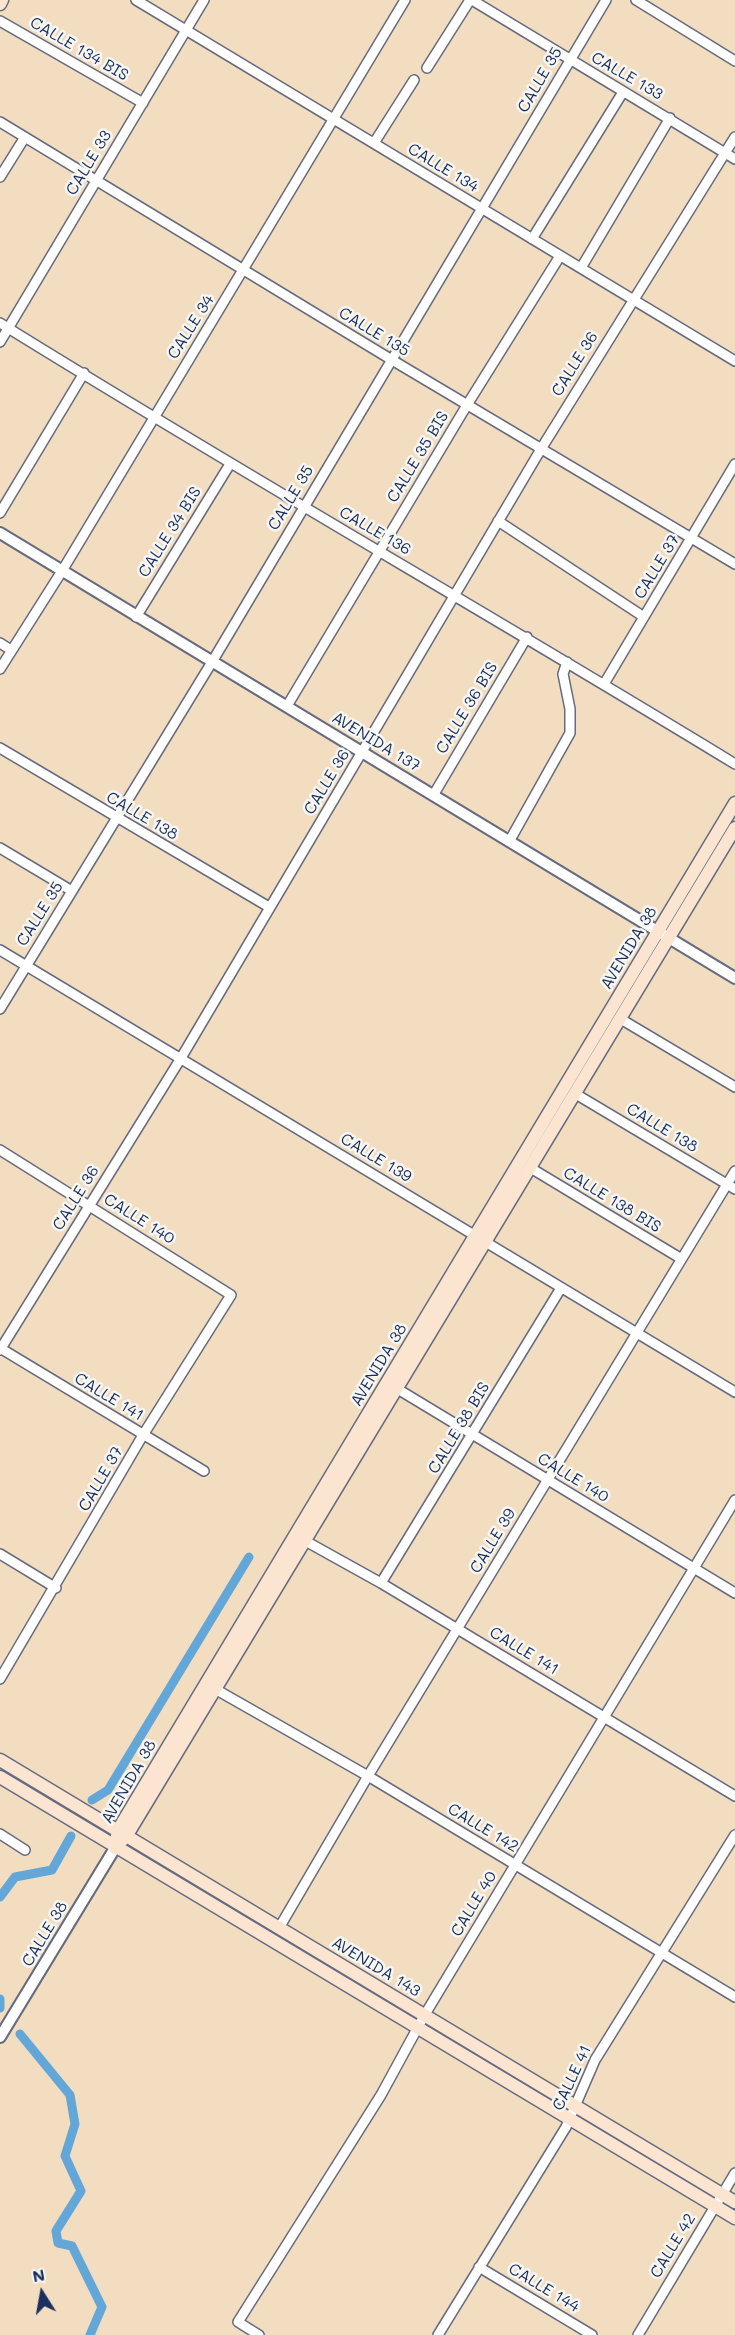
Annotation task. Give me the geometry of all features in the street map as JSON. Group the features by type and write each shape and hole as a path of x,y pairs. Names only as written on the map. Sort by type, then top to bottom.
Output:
{"main road":[{"path":"0,4 2,0"},
{"name":"AVENIDA 38","path":"123,1832 215,1689 300,1538 396,1388 480,1238 529,1167 619,1018 735,803"},
{"name":"AVENIDA 38","path":"115,1848 664,933 735,828"},
{"name":"AVENIDA 143","path":"0,1760 279,1928 421,2022"},
{"name":"AVENIDA 143","path":"0,1777 115,1848 421,2022 572,2113 735,2218"},
{"name":"AVENIDA 143","path":"572,2113 735,2202"}],"street":[{"name":"CALLE 134","path":"136,0 735,361"},
{"name":"CALLE 33","path":"0,342 4,325 97,179 204,0"},
{"name":"CALLE 34","path":"0,669 244,271 405,0"},
{"name":"CALLE 133","path":"471,0 735,159"},
{"path":"427,68 471,0"},
{"name":"CALLE 35","path":"0,1009 212,662 606,0"},
{"path":"636,0 735,61"},
{"name":"CALLE 134 BIS","path":"0,21 143,104"},
{"path":"374,144 414,80"},
{"path":"532,239 622,92"},
{"path":"581,268 670,118"},
{"name":"CALLE 135","path":"0,122 97,179 244,271 735,564"},
{"path":"0,177 25,137"},
{"name":"CALLE 36","path":"0,1349 181,1058 541,449 735,137"},
{"name":"CALLE 35 BIS","path":"287,706 467,405 560,256"},
{"name":"CALLE 136","path":"4,325 153,418 527,637 735,764"},
{"path":"0,513 84,373"},
{"name":"CALLE 34 BIS","path":"136,617 230,464"},
{"name":"CALLE 37","path":"604,684 735,464"},
{"path":"498,522 644,617"},
{"name":"AVENIDA 137","path":"0,533 735,978"},
{"name":"CALLE 36 BIS","path":"434,794 527,637"},
{"path":"0,643 11,650"},
{"path":"510,840 570,733 570,709 563,674 567,662"},
{"name":"CALLE 138","path":"0,748 269,907"},
{"path":"0,848 72,891"},
{"name":"CALLE 139","path":"0,950 735,1392"},
{"path":"619,1018 735,1087"},
{"name":"CALLE 138","path":"574,1093 731,1186"},
{"name":"CALLE 140","path":"0,1150 231,1295"},
{"name":"CALLE 138 BIS","path":"529,1167 680,1258"},
{"name":"CALLE 39","path":"279,1928 680,1258 731,1186 735,1170"},
{"name":"CALLE 38 BIS","path":"381,1583 561,1288"},
{"name":"CALLE 37","path":"0,1679 56,1588 143,1435 231,1295"},
{"name":"CALLE 141","path":"0,1349 204,1471"},
{"name":"CALLE 140","path":"396,1388 735,1593"},
{"name":"CALLE 40","path":"259,2335 238,2322 381,2095 421,2022 735,1500"},
{"name":"CALLE 141","path":"300,1538 458,1628 735,1796"},
{"path":"0,1554 56,1588"},
{"name":"CALLE 142","path":"215,1689 368,1776 735,1997"},
{"path":"0,1834 25,1850"},
{"name":"CALLE 41","path":"438,2335 572,2113 595,2060 735,1835"},
{"name":"CALLE 38","path":"0,2037 115,1848"},
{"name":"CALLE 42","path":"638,2335 735,2173"},
{"name":"CALLE 144","path":"479,2267 592,2335"}],"waterway":[{"path":"92,1800 108,1790 249,1557"},
{"path":"0,1897 15,1877 52,1870 71,1836"},
{"path":"0,1999 0,2008"},
{"path":"20,2034 70,2095 75,2124 65,2156 81,2191 56,2231 58,2243 72,2246 102,2307 90,2335"}]}
